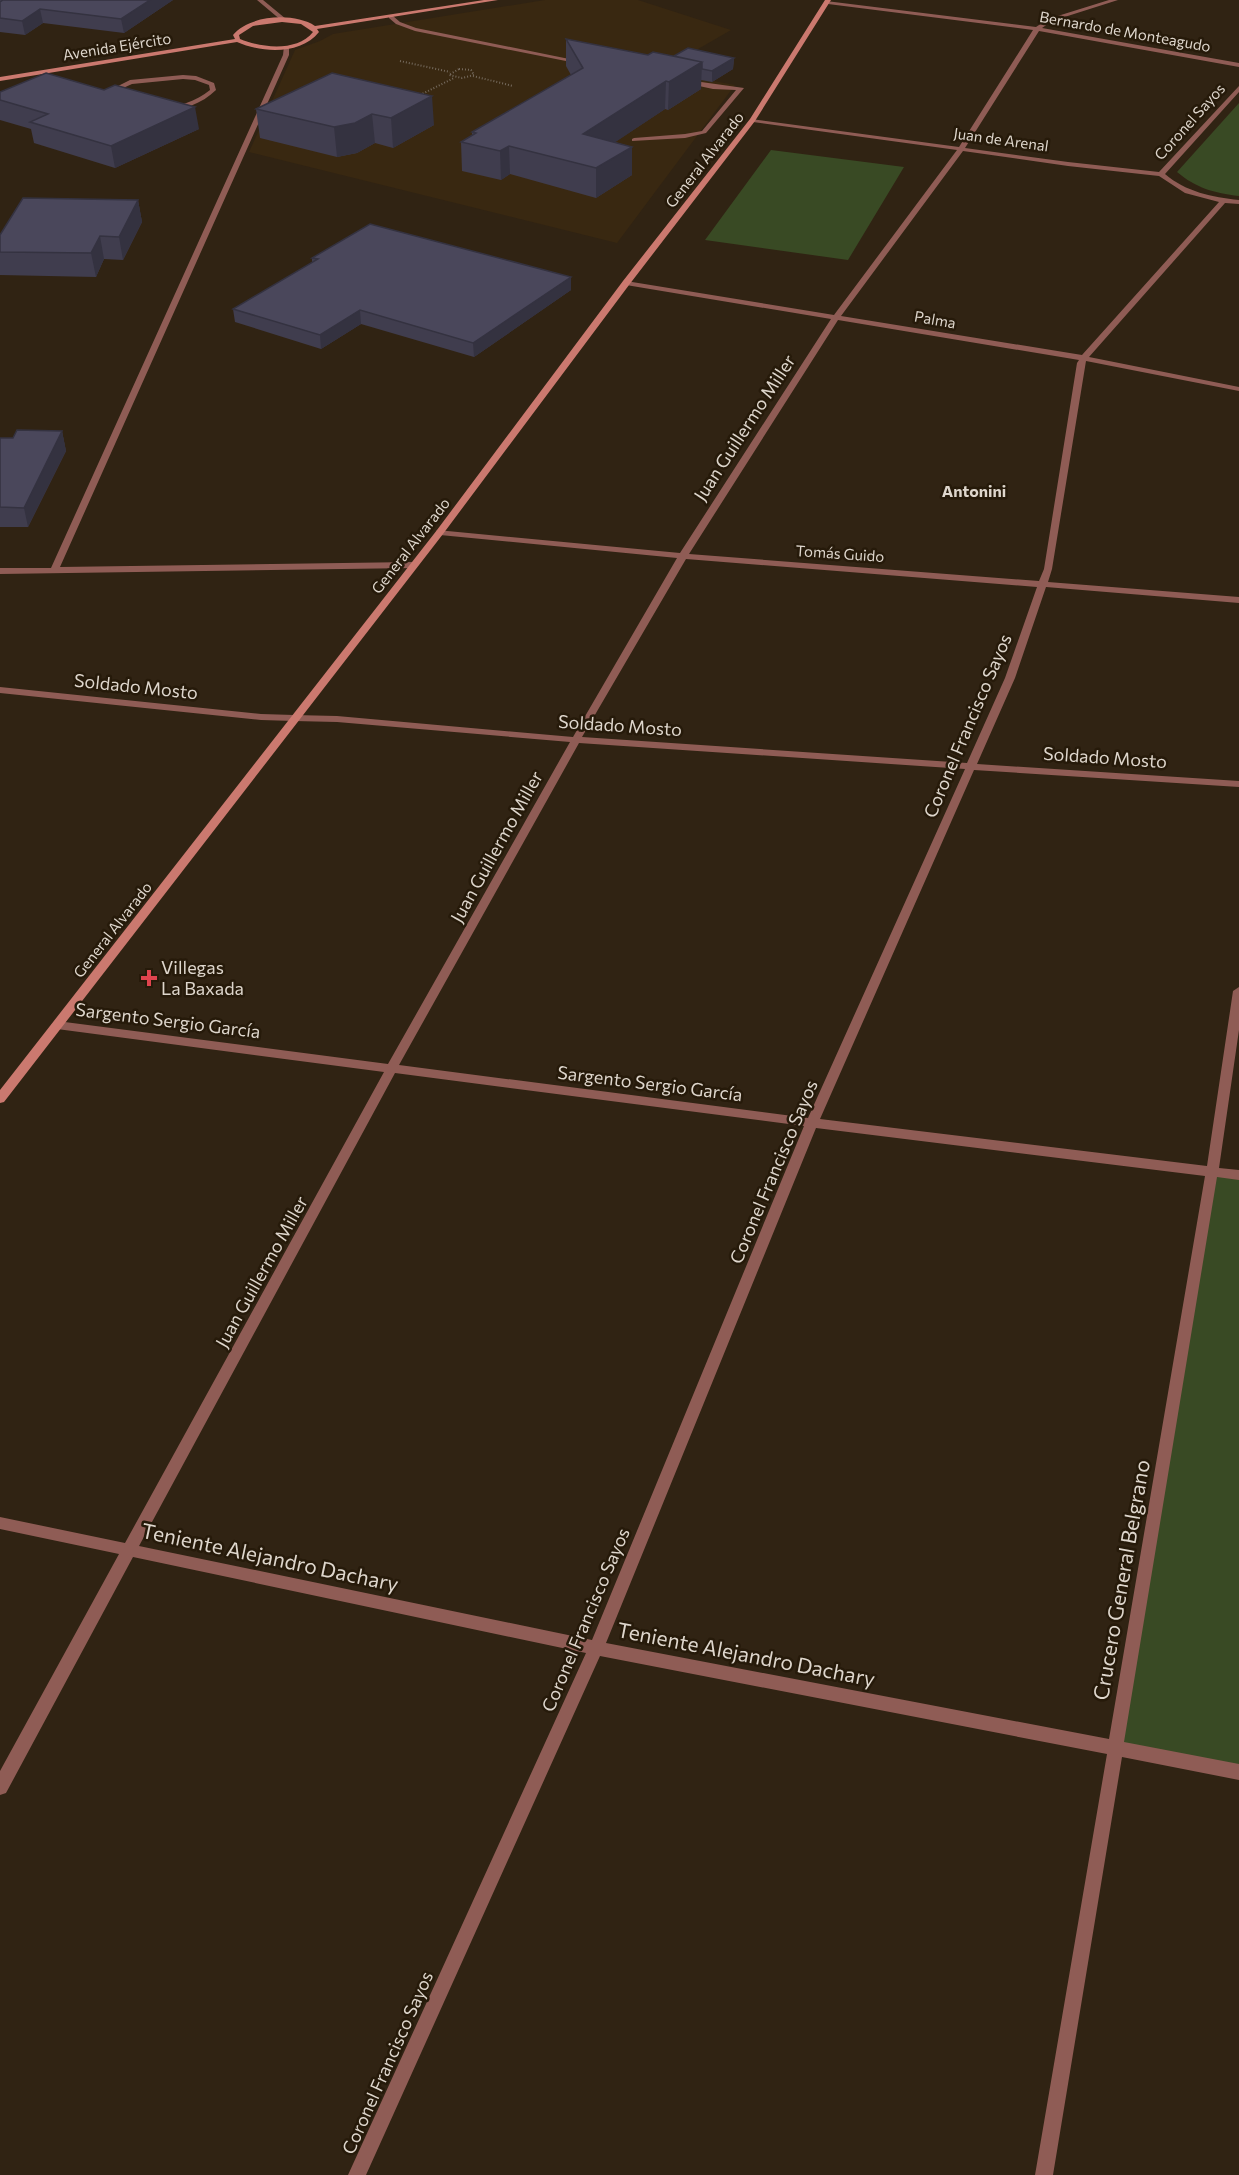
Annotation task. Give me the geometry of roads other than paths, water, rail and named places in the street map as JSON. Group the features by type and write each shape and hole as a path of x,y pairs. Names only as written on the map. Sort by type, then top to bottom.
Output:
{"street":[{"path":"260,0 284,20"},
{"path":"314,28 316,32 308,41 286,47 262,47 238,40 236,35 246,26 284,20 303,23 314,28 495,0"},
{"path":"1037,29 1050,20 1115,0"},
{"name":"Bernardo de Monteagudo","path":"828,1 1037,29 1239,64"},
{"name":"General Alvarado","path":"0,1099 294,717 440,532 626,283 753,120 828,1"},
{"path":"391,17 398,23 415,29 585,63"},
{"name":"Juan Guillermo Miller","path":"0,1787 392,1068 576,740 683,556 836,317 962,148 1037,29"},
{"name":"Avenida Ejército","path":"0,79 238,40"},
{"path":"54,571 286,55 286,47"},
{"path":"196,78 212,84 213,90 207,97 183,108 150,108 121,100 116,94 118,88 130,82 196,78"},
{"path":"634,140 686,136 704,132 741,88 713,87 678,80"},
{"name":"Coronel Sayos","path":"1161,174 1239,88"},
{"name":"Juan de Arenal","path":"753,120 1068,164 1161,174 1183,189 1223,201 1239,202"},
{"path":"1084,358 1223,201"},
{"name":"Palma","path":"626,283 1084,358 1239,389"},
{"name":"Coronel Francisco Sayos","path":"357,2175 596,1648 812,1123 1011,678 1043,584 1084,358"},
{"name":"Tomás Guido","path":"440,532 683,556 1239,600"},
{"path":"0,572 413,565"},
{"name":"Soldado Mosto","path":"3,691 261,717 337,719 576,740 1239,784"},
{"name":"Crucero General Belgrano","path":"1044,2175 1212,1172 1239,991"},
{"name":"Sargento Sergio García","path":"57,1024 812,1123 1239,1175"},
{"name":"Teniente Alejandro Dachary","path":"0,1523 596,1648 1239,1772"}],"place":[{"name":"Villegas La Baxada","path":"149,978"}],"district":[{"name":"Antonini","path":"974,491"}]}
